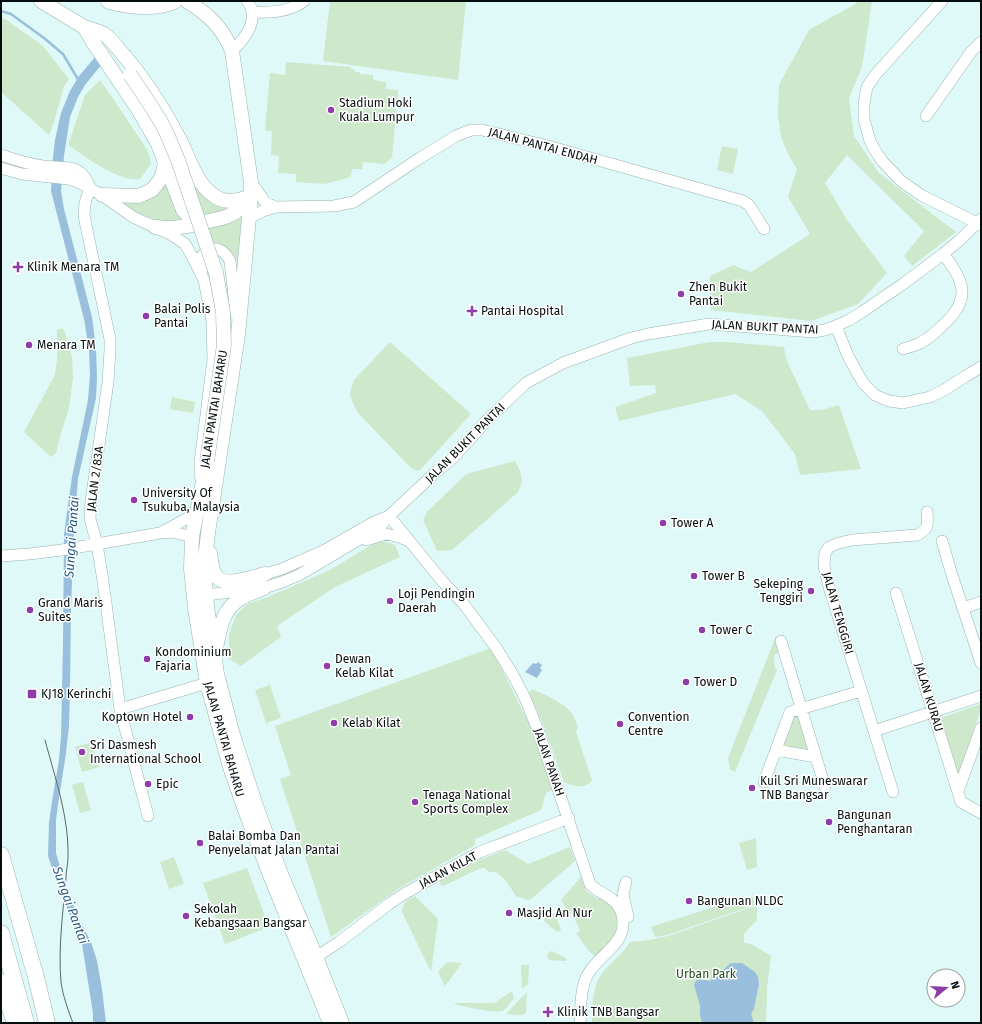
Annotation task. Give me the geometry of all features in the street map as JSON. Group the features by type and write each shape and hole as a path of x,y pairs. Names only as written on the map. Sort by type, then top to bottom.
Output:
{"highway":[{"path":"109,1 139,6 163,4 174,1"},
{"path":"1,855 36,977 47,1023"},
{"path":"1,933 26,1023"},
{"path":"36,977 56,1023"},
{"path":"1,982 15,1023"}],"main road":[{"name":"JALAN PANTAI BAHARU","path":"41,1 84,27 102,43 130,75 144,95 162,124 178,160 216,273 223,312 224,345 207,461 192,537 192,569 200,596 217,674 233,735 256,806 279,869 316,957 339,1020"},
{"name":"JALAN PANTAI BAHARU","path":"187,1 217,24 228,40 232,51 251,182 238,335 208,532 200,596 207,683 230,767 270,875 302,952 339,1020"},
{"path":"84,27 138,109 158,144 183,210 194,221 204,222"},
{"path":"84,27 97,31 109,38 128,60 153,94 176,133 197,176 208,192 214,197 231,201 241,200 251,196"},
{"path":"96,191 139,196 152,190 160,180 164,173 165,161"},
{"path":"155,227 166,229 177,228 230,216 246,204 251,196"},
{"path":"208,532 211,561 216,575 220,579 228,582 245,580 265,581"},
{"path":"214,658 221,624 228,609 265,581"}],"street":[{"path":"232,51 247,33 253,17 253,12 247,1"},
{"path":"253,12 276,12 285,10 304,1"},
{"path":"942,1 876,74 867,87 864,104 864,119 870,141 876,152 883,162 901,181 921,195 980,222"},
{"path":"926,116 971,52 981,42"},
{"name":"JALAN PANTAI ENDAH","path":"249,218 263,211 276,207 334,206 354,202 456,136 472,130 482,130 548,146 743,201 748,204 764,229"},
{"path":"1,155 45,172"},
{"path":"1,168 22,174 45,172 70,174 78,182 96,191 133,217 172,235 185,244 204,280"},
{"path":"251,182 266,203 276,207"},
{"name":"JALAN 2/83A","path":"96,191 85,203 84,216 110,339 110,350 108,382 91,501 90,519 92,545 103,581 120,709 148,816"},
{"name":"JALAN BUKIT PANTAI","path":"200,596 265,581 282,582 299,575 380,527 388,517 453,458 488,419 526,383 563,363 631,338 708,324 813,332 825,330 849,320 903,284 943,254 980,222"},
{"path":"201,493 200,462 213,360 212,321 201,265 201,257 205,252 215,248 226,254 230,261 238,335"},
{"path":"903,349 920,343 933,334 954,314 960,304 962,292 958,278 943,254"},
{"path":"836,326 848,356 863,383 875,395 889,401 903,403 930,397 981,367"},
{"name":"JALAN TENGGIRI","path":"893,792 829,587 824,566 825,553 829,547 852,540 917,536 925,531 928,525 927,512"},
{"path":"160,533 197,513"},
{"name":"JALAN BUKIT PANTAI","path":"265,581 282,569 325,550 374,522 388,517"},
{"name":"JALAN PANAH","path":"388,517 443,582 463,603 497,649 513,675 534,720 564,802 590,884 610,897 621,912 623,924 622,930 615,950 594,978 588,997 586,1023"},
{"path":"1,556 62,550 160,533 173,532 192,537"},
{"path":"341,550 386,534 399,537 410,542"},
{"path":"942,541 981,663"},
{"name":"JALAN KURAU","path":"896,593 960,797"},
{"path":"963,608 981,602"},
{"path":"781,641 825,787"},
{"path":"120,709 207,683"},
{"path":"764,782 790,712 861,691"},
{"path":"874,731 981,696"},
{"path":"981,728 960,797 981,813"},
{"path":"776,750 816,757"},
{"name":"JALAN KILAT","path":"316,957 404,894 465,860 498,845 569,818"},
{"name":"JALAN PANAH","path":"580,1023 582,994 588,974 594,966 624,943 627,935 627,909 623,894 626,882"}],"green space":[{"path":"330,1 466,1 458,80 323,61"},
{"path":"856,1 872,1 862,67 849,98 854,136 879,173 956,232 912,266 904,256 924,231 847,155 825,183 847,220 887,273 858,304 811,321 711,310 710,276 734,265 751,272 810,234 788,197 797,169 789,156 781,137 778,115 779,85 809,30 857,3"},
{"path":"1,18 5,19 42,45 69,79 64,86 49,135 1,92"},
{"name":"Stadium Hoki Kuala Lumpur","path":"286,62 351,67 351,69 355,69 355,72 360,72 360,74 373,75 373,80 386,82 386,89 398,90 392,158 384,164 363,162 362,169 352,169 351,177 325,184 296,182 296,174 278,173 279,156 271,155 272,131 265,130 270,73 285,75"},
{"path":"100,80 148,151 151,164 140,179 131,179 112,173 68,145 85,95"},
{"path":"722,146 738,149 733,174 717,170"},
{"path":"185,169 198,190 203,195 214,203 230,208 203,215"},
{"path":"166,182 182,219 159,221 125,208 113,198 136,200 148,199 160,193"},
{"path":"243,216 237,261 225,250 211,241 205,227"},
{"path":"63,329 69,345 72,358 73,377 69,408 56,453 51,457 24,432 55,375 57,359 57,330"},
{"path":"390,342 471,414 418,471 411,468 358,413 350,395 354,380"},
{"path":"710,342 784,347 786,359 810,410 821,410 839,405 861,469 800,475 795,454 762,411 735,394 619,421 615,407 656,393 655,385 630,386 627,358"},
{"path":"172,397 195,402 193,413 170,409"},
{"path":"515,461 522,479 518,492 452,550 437,551 423,520 427,512 466,474"},
{"path":"378,541 395,545 400,557 335,587 277,626 281,637 241,666 229,659 229,635 236,615 247,604 268,597 328,571"},
{"path":"776,636 780,652 774,655 775,668 777,670 735,772 730,770 728,758"},
{"name":"Tenaga National Sports Complex","path":"491,648 529,723 553,790 546,793 541,810 475,839 475,845 398,889 331,937 280,779 291,775 275,726"},
{"path":"270,685 281,718 266,723 255,690"},
{"path":"531,690 535,690 556,700 573,715 578,727 576,732 592,781 589,784 585,786 578,786 564,782 543,724 529,693"},
{"path":"981,704 981,709 958,776 940,718"},
{"path":"798,713 809,749 780,746 794,714"},
{"path":"92,742 99,767 82,772 75,747"},
{"path":"83,782 91,810 80,813 72,785"},
{"path":"756,838 757,867 747,870 739,843"},
{"path":"570,847 575,861 531,899 527,900 516,896 501,876 497,873 489,872 485,868 481,868 443,886 440,884 442,878 477,861 505,850 528,864"},
{"path":"174,857 184,884 169,889 160,862"},
{"path":"247,868 269,927 225,944 203,883"},
{"path":"581,877 586,891 598,899 605,898 613,903 619,919 617,933 608,946 595,956 586,948 576,933 580,931 572,913 569,914 561,900"},
{"path":"415,896 438,919 431,972 402,912 403,906 406,902"},
{"path":"753,897 755,905 667,935 655,937 651,927 742,898"},
{"name":"Urban Park","path":"752,907 757,908 757,920 744,934 744,943 751,944 771,956 767,988 766,1023 592,1023 593,996 599,978 606,968 630,942 668,936"},
{"path":"549,911 555,914 561,930 560,931 557,932 545,922 543,917 545,913"},
{"path":"552,951 566,958 567,960 549,960 547,955"},
{"path":"447,962 462,963 445,986 438,972"},
{"path":"521,965 529,965 528,984 522,989"},
{"path":"512,991 514,998 504,1010 500,1011 480,1010 454,1004 494,1003"},
{"path":"527,992 525,1014 506,1014"}],"water":[{"name":"Sungai Pantai","path":"95,57 102,64 85,85 78,97 70,117 64,156 61,191 64,209 92,317 96,348 97,377 96,398 78,479 74,530 71,609 69,726 56,820 56,853 65,885 81,923 91,942 97,961 106,1023 93,1023 93,1013 82,944 59,889 48,856 49,823 61,737 64,534 72,477 88,400 90,375 89,349 84,319 51,191 53,157 61,113 70,91 79,76"},
{"path":"538,662 542,665 540,668 542,670 537,678 525,672 533,663 536,664"},
{"path":"731,963 742,963 755,972 758,977 759,984 754,1009 751,1014 754,1023 702,1023 700,1005 694,985 695,982 698,980 710,981 714,977 719,976"}],"waterway":[{"path":"1,11 11,14 63,54 79,81"}],"tram line":[{"path":"45,740 61,798 68,842 68,860 60,943 60,969 63,992 73,1023"}],"place":[{"name":"Stadium Hoki Kuala Lumpur","path":"331,110"},
{"name":"Klinik Menara TM","path":"18,267"},
{"name":"Zhen Bukit Pantai","path":"681,294"},
{"name":"Pantai Hospital","path":"472,311"},
{"name":"Balai Polis Pantai","path":"146,316"},
{"name":"Menara TM","path":"29,345"},
{"name":"University Of Tsukuba, Malaysia","path":"134,500"},
{"name":"Tower A","path":"663,523"},
{"name":"Tower B","path":"694,576"},
{"name":"Sekeping Tenggiri","path":"811,591"},
{"name":"Loji Pendingin Daerah","path":"390,601"},
{"name":"Grand Maris Suites","path":"30,610"},
{"name":"Tower C","path":"702,630"},
{"name":"Kondominium Fajaria","path":"147,659"},
{"name":"Dewan Kelab Kilat","path":"327,666"},
{"name":"Tower D","path":"686,682"},
{"name":"KJ18 Kerinchi","path":"32,694"},
{"name":"Koptown Hotel","path":"190,717"},
{"name":"Kelab Kilat","path":"334,723"},
{"name":"Convention Centre","path":"620,724"},
{"name":"Sri Dasmesh International School","path":"82,752"},
{"name":"Epic","path":"148,784"},
{"name":"Kuil Sri Muneswarar TNB Bangsar","path":"752,788"},
{"name":"Tenaga National Sports Complex","path":"415,802"},
{"name":"Bangunan Penghantaran","path":"829,822"},
{"name":"Balai Bomba Dan Penyelamat Jalan Pantai","path":"200,843"},
{"name":"Bangunan NLDC","path":"689,901"},
{"name":"Masjid An Nur","path":"509,913"},
{"name":"Sekolah Kebangsaan Bangsar","path":"186,916"},
{"name":"Klinik TNB Bangsar","path":"548,1012"}]}
